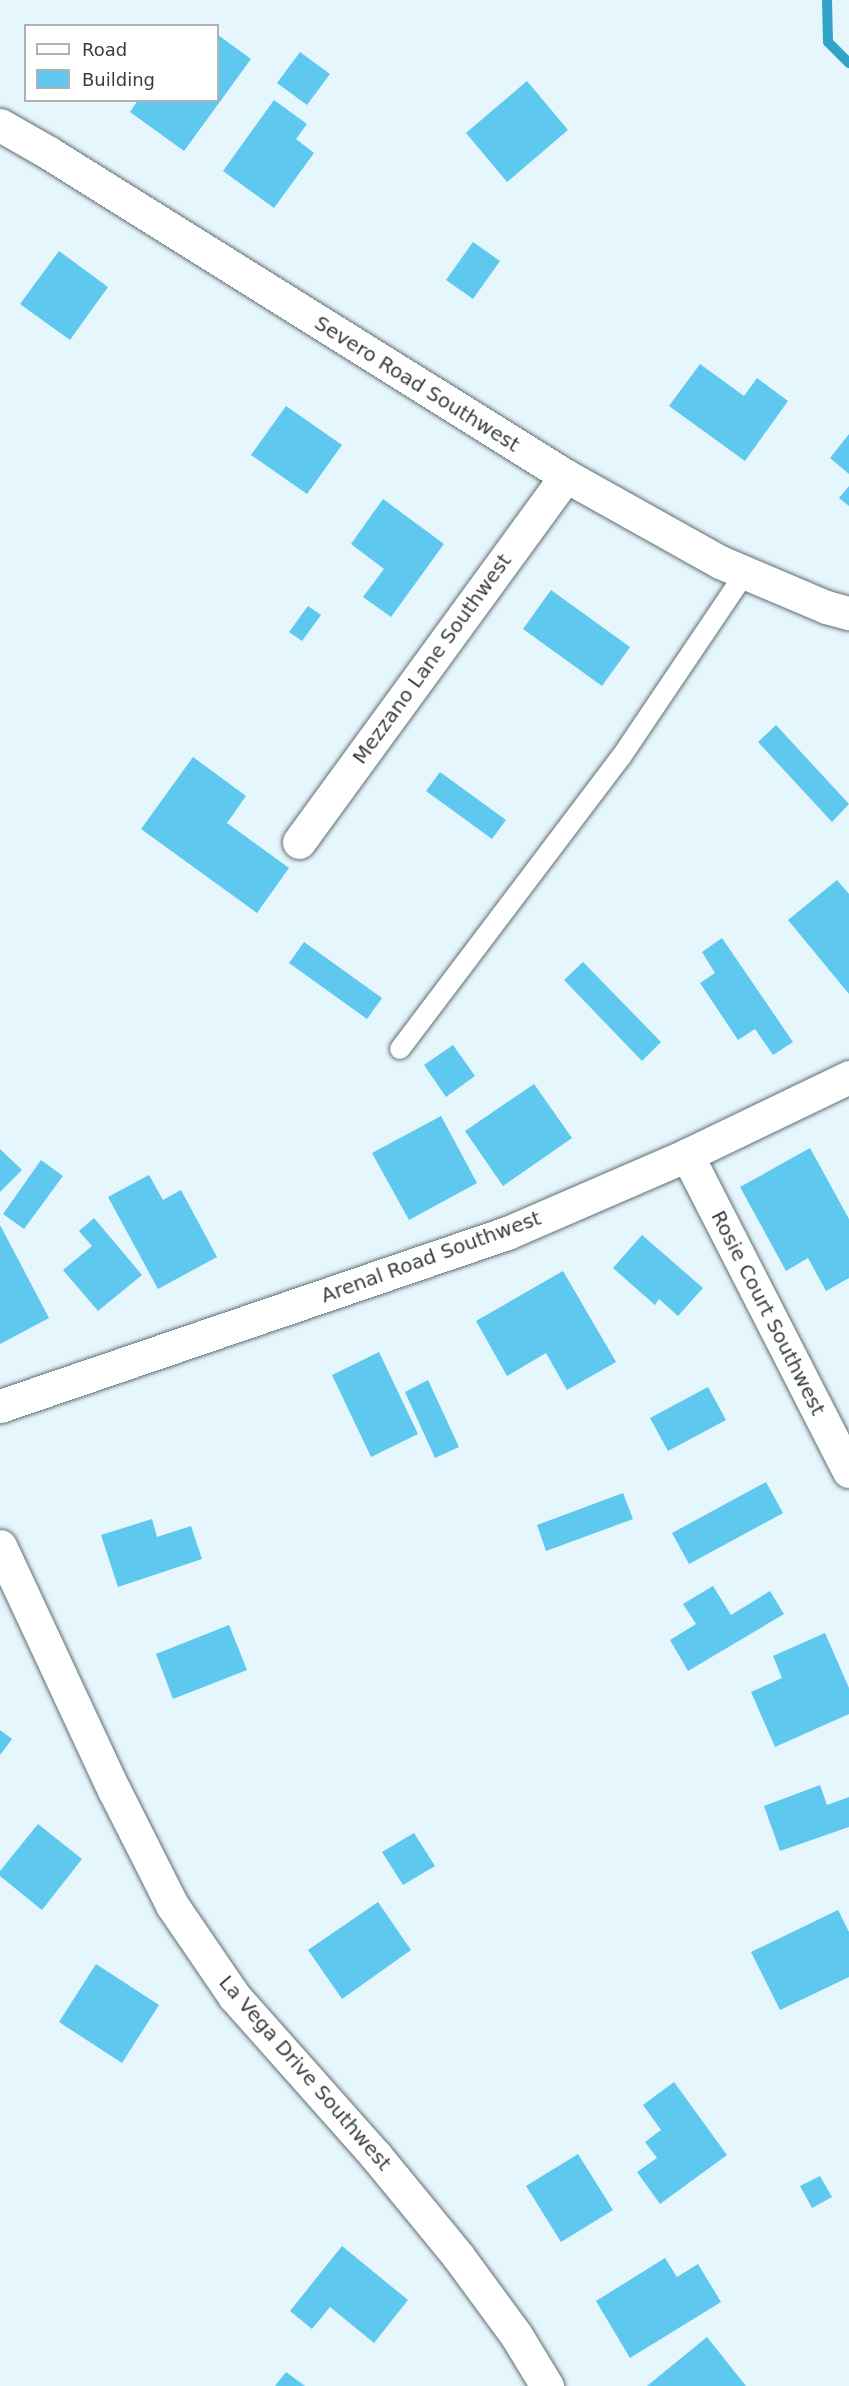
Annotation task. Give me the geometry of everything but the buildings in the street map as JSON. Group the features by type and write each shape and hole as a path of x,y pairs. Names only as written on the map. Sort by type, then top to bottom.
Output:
{"street":[{"name":"Severo Road Southwest","path":"0,125 49,153 566,476 720,562 826,607 849,613"},
{"name":"Mezzano Lane Southwest","path":"299,842 566,476"},
{"name":"Arenal Road Southwest","path":"0,1406 507,1233 687,1155 849,1077"},
{"name":"Rosie Court Southwest","path":"687,1155 849,1471"},
{"name":"La Vega Drive Southwest","path":"0,1546 114,1790 172,1905 234,1996 376,2156 458,2256 516,2336 547,2386"}],"lane":[{"path":"400,1049 621,758 745,573"}],"waterway":[{"path":"827,0 828,42 849,63"}]}
